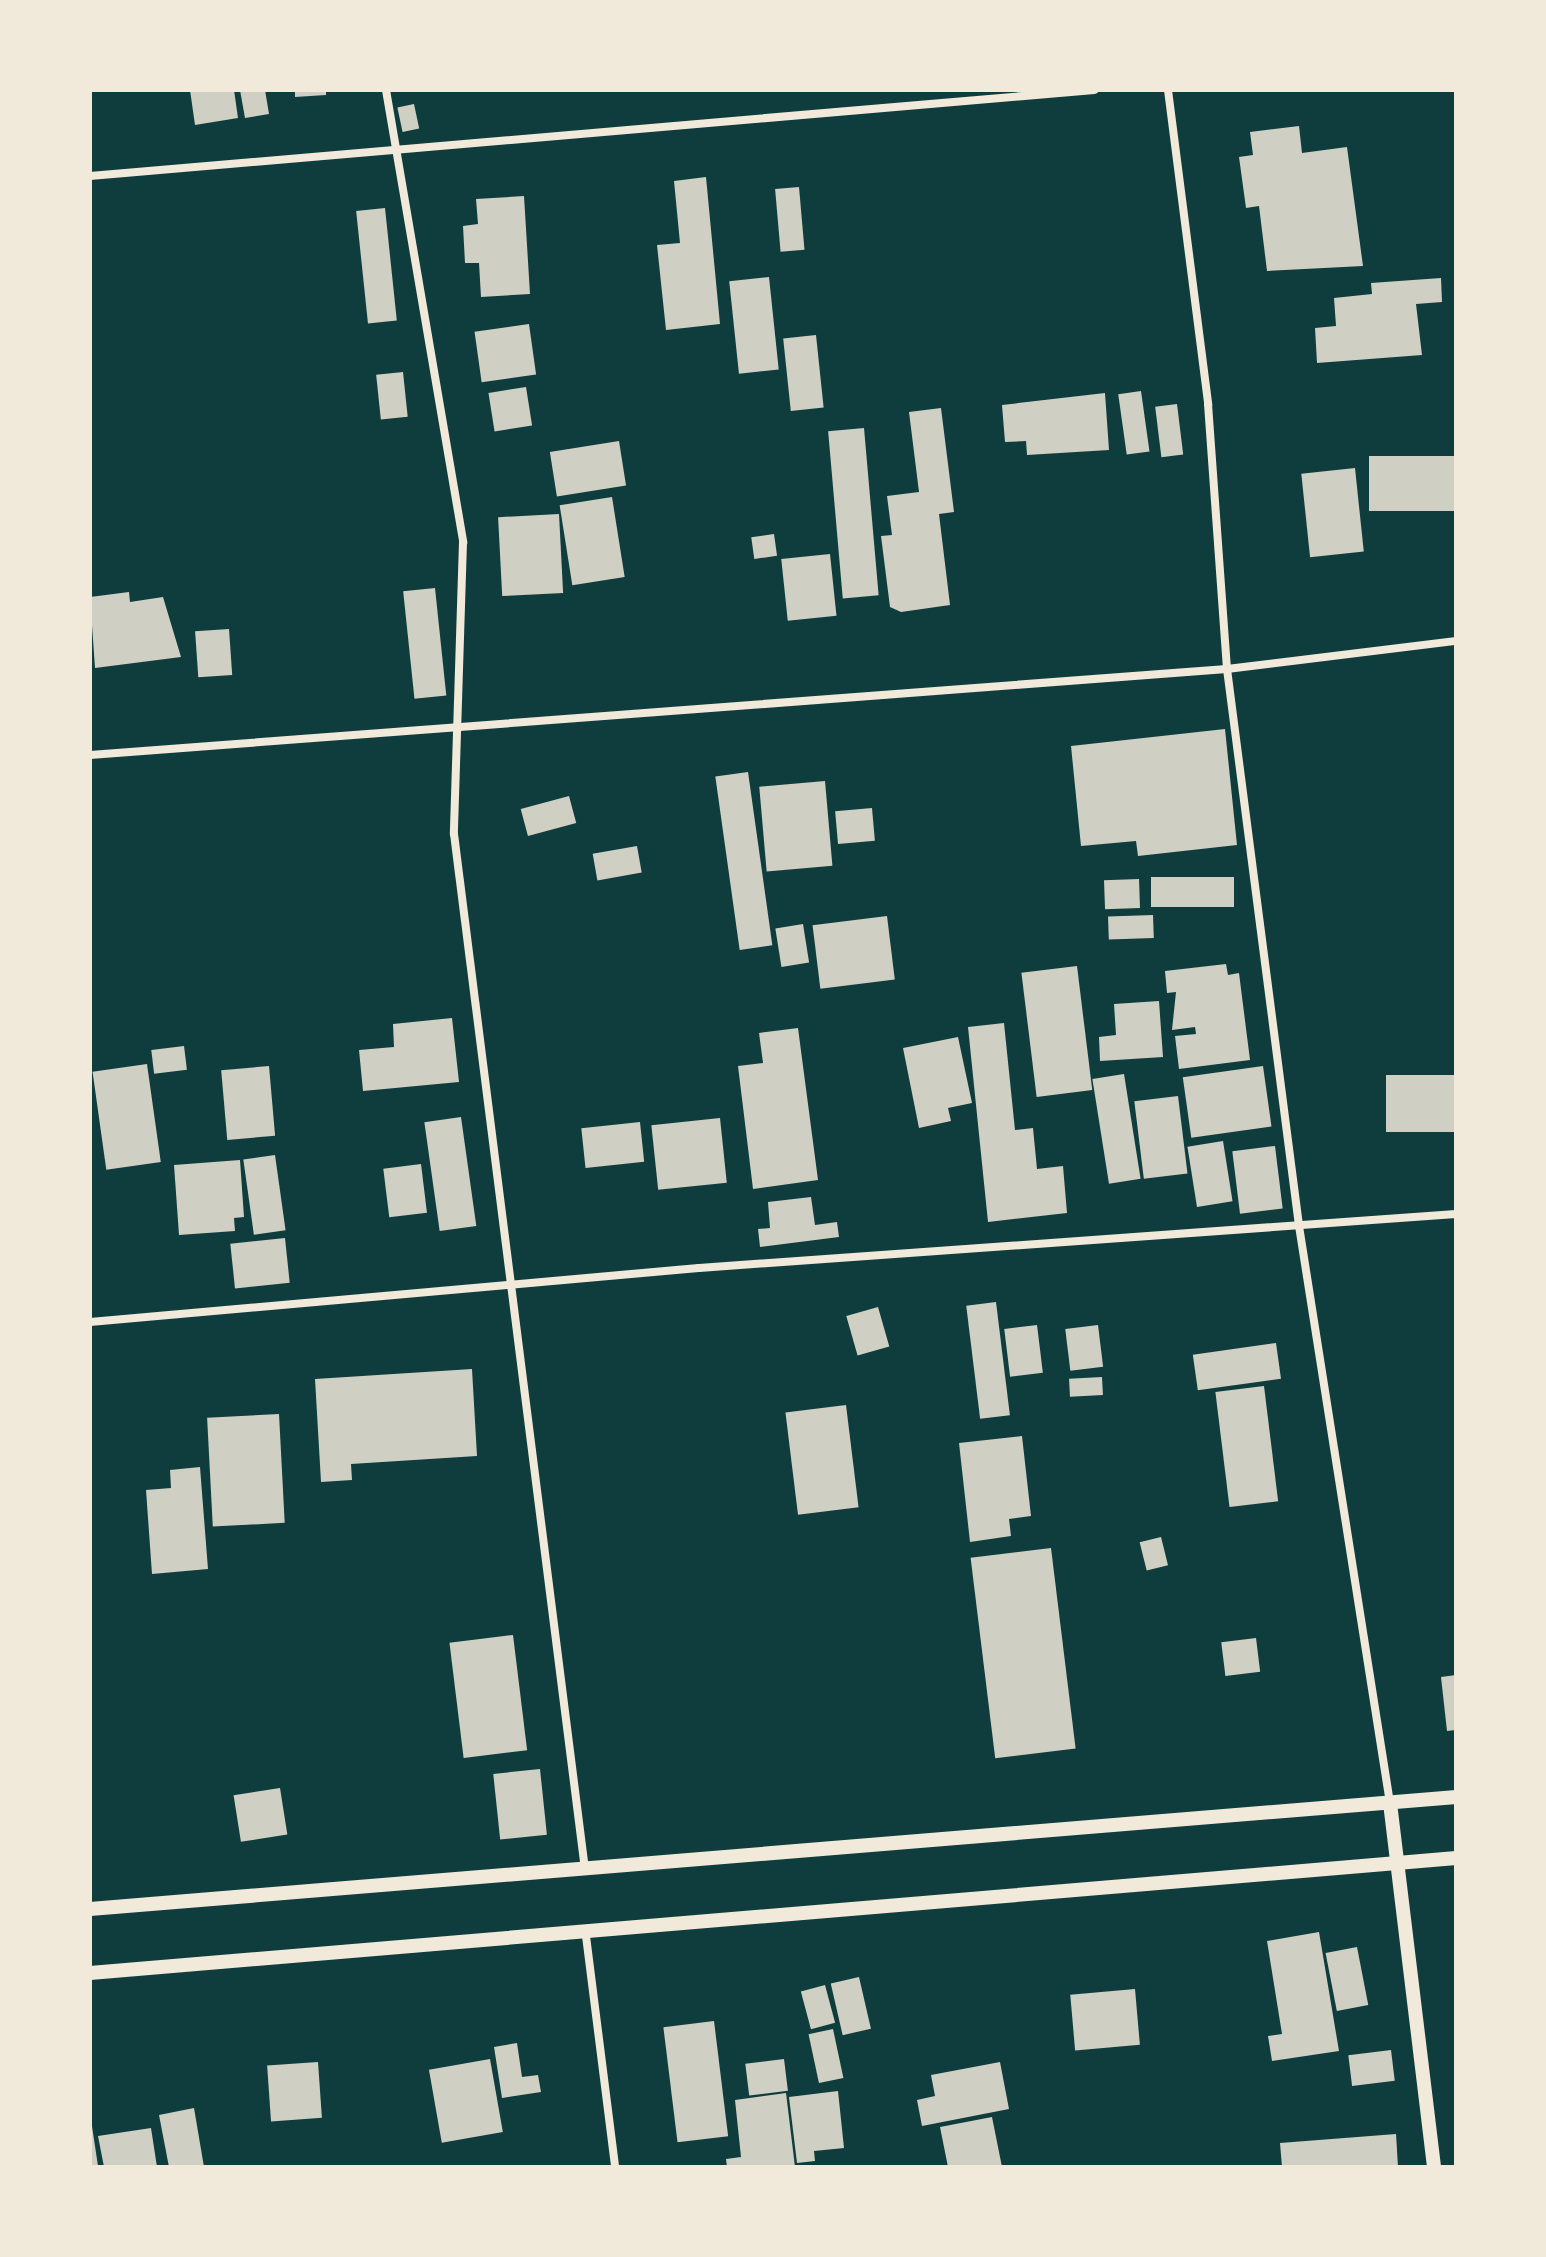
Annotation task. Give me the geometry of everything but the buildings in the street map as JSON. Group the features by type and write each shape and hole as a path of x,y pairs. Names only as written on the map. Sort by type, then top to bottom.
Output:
{"street":[{"path":"386,90 393,150 463,542 454,834 585,1869"},
{"path":"90,176 1094,90"},
{"path":"1168,90 1208,404 1227,669 1299,1226 1402,1863 1434,2167"},
{"path":"90,755 455,732 828,695 1227,669 1456,641"},
{"path":"90,1322 510,1290 699,1268 1456,1214"},
{"path":"90,1909 1456,1797"},
{"path":"90,1973 586,1936 1456,1858"},
{"path":"586,1936 615,2167"}]}
